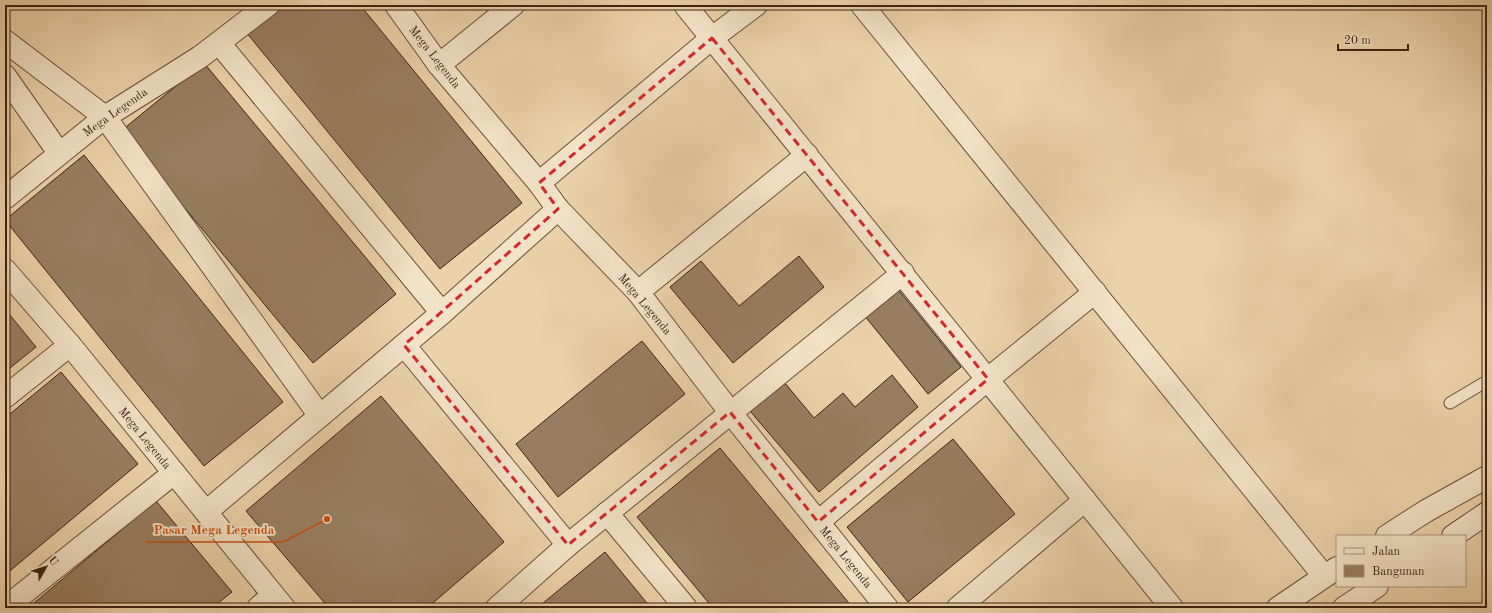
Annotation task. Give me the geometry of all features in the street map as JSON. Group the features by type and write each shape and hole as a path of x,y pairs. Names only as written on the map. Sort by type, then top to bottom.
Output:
{"street":[{"name":"Mega Legenda","path":"5,198 105,117 200,57 268,5"},
{"name":"Mega Legenda","path":"396,5 439,65 539,183 558,209 638,292 730,412 887,608"},
{"path":"439,65 513,5"},
{"path":"685,5 1172,608"},
{"path":"539,183 712,38 756,5"},
{"path":"862,5 1095,292 1331,572 1278,608"},
{"path":"5,41 105,117 320,416"},
{"path":"219,43 442,313"},
{"path":"5,76 59,153"},
{"path":"638,292 807,155"},
{"path":"206,512 442,313 558,209"},
{"name":"Mega Legenda","path":"5,270 70,345 206,512 272,604"},
{"path":"497,608 568,545 730,412 903,274"},
{"path":"818,522 988,379 1095,292"},
{"path":"5,397 70,345"},
{"path":"404,345 568,545"},
{"path":"5,608 174,473"},
{"path":"1389,535 1435,506 1487,477"},
{"path":"958,608 1085,500"},
{"path":"1435,506 1454,535 1487,514"},
{"path":"607,513 686,608"},
{"path":"1344,608 1376,587"}],"lane":[{"path":"1450,403 1487,381"}],"highlighted area":[{"path":"712,38 988,379 818,522 730,412 568,545 404,345 558,209 539,183"}],"building":[{"path":"278,5 360,5 522,203 440,269 246,32"},
{"path":"204,63 396,294 313,363 121,131"},
{"path":"84,155 283,402 204,466 5,220"},
{"path":"799,256 824,287 733,363 670,287 701,261 739,306"},
{"path":"897,288 961,367 928,394 864,315"},
{"path":"5,309 36,347 5,372"},
{"path":"642,341 685,394 558,497 516,444"},
{"path":"61,372 138,464 5,575 5,418"},
{"path":"892,375 918,407 819,492 750,411 784,382 814,418 843,393 855,407"},
{"path":"381,396 504,542 427,608 329,608 246,511"},
{"path":"953,439 1015,514 908,602 847,527"},
{"path":"720,448 853,608 713,608 637,517"},
{"path":"156,501 232,592 212,608 28,608"},
{"path":"605,552 651,608 537,608"}],"place":[{"name":"Pasar Mega Legenda","path":"327,519"}]}
